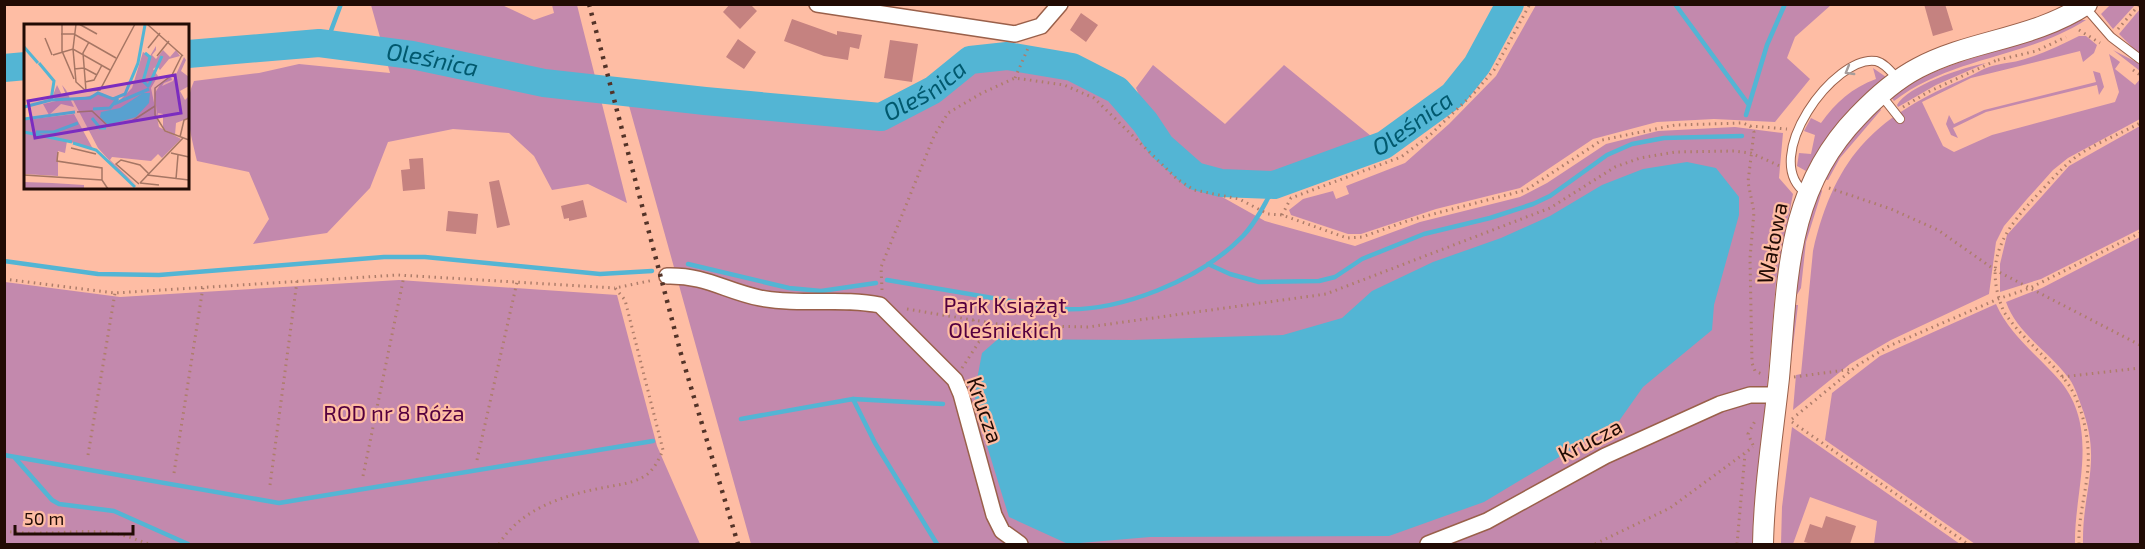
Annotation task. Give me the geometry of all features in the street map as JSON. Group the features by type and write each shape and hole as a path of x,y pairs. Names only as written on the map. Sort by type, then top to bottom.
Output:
{"street":[{"path":"817,4 1015,34 1041,26 1060,4"},
{"name":"Wałowa","path":"1764,544 1774,383 1792,242 1821,188 1836,140 1881,94 1899,80 1937,59 2030,33 2086,5"},
{"path":"662,278 708,279 760,297 800,302 880,305"},
{"name":"Krucza","path":"880,305 955,380 961,394 994,515 1002,531 1020,544"},
{"name":"Krucza","path":"1428,544 1487,521 1605,456 1720,404 1774,383"}],"lane":[{"path":"2086,5 2111,37 2140,59"},
{"path":"1821,188 1799,188 1792,171 1791,160 1796,132 1812,103 1836,79 1851,69 1876,61 1899,80"},
{"path":"1881,94 1897,116"}],"path":[{"path":"1282,214 1291,198 1401,157 1429,135 1475,92 1494,70 1530,4"},
{"path":"2111,37 2140,4"},
{"path":"1016,78 1029,48"},
{"path":"1897,116 1928,92 1997,60 1976,63"},
{"path":"1792,171 1751,153 1676,152 1624,164 1589,182 1550,208 1326,294 1088,327 1003,325 880,305 883,287 880,275 919,172 948,113 982,93 1016,78 1079,89 1094,98 1177,179 1194,190 1253,204 1268,214 1282,214 1324,232 1347,238 1362,237 1410,220 1526,190 1602,140 1675,125 1713,122 1782,127 1796,132"},
{"path":"2079,544 2078,526 2088,467 2088,441 2071,388 2012,324 1998,299 1995,270 1998,248 2004,234 2055,175 2083,152 2140,123"},
{"path":"1750,126 1754,132 1749,182 1754,212 1749,258 1752,363 1755,371 1774,383 1853,369"},
{"path":"1821,188 1891,209 1938,230 1995,270 2140,345"},
{"path":"1968,544 1789,421 1853,369 1913,334 2031,288 2140,233"},
{"path":"363,476 404,276"},
{"path":"4,279 115,293 404,276 615,288 662,278"},
{"path":"270,485 297,281"},
{"path":"477,460 517,282"},
{"path":"174,473 203,287"},
{"path":"499,544 522,517 549,503 579,492 634,482 647,475 663,450 625,300 615,288"},
{"path":"88,455 115,293"},
{"path":"973,320 979,342"},
{"path":"955,380 979,342 1003,325"},
{"path":"1774,383 1796,366"},
{"path":"2062,377 2140,368"},
{"path":"1595,544 1670,508 1754,446"},
{"path":"1737,544 1744,454"},
{"path":"4,531 57,535 103,532 124,535 149,544"}],"green space":[{"path":"371,5 502,5 534,20 554,13 552,5 577,5 627,203 588,184 552,190 534,156 509,133 453,129 388,142 370,188 327,233 253,244 269,219 249,172 197,161 189,121 190,91 194,81 259,73 299,64 390,73"},
{"path":"1536,5 1831,5 1795,37 1787,58 1810,79 1775,122 1714,119 1657,122 1593,139 1520,188 1436,209 1361,234 1348,234 1291,215 1289,210 1303,199 1333,191 1336,199 1349,194 1346,186 1405,163 1449,124 1496,76"},
{"path":"2110,5 2135,5 2113,29 2101,14"},
{"path":"2140,9 2140,55 2119,34"},
{"path":"2080,20 2086,20 2038,43 1940,75 1894,101 1891,97 1936,71 2033,40"},
{"path":"2079,36 2086,36 2097,45 2094,53 2083,62 2080,51 1971,78 1922,102 1943,146 1954,152 1992,135 2115,102 2119,92 2109,54 2120,62 2115,69 2135,85 2140,79 2140,119 2068,158 2053,170 2027,199 2004,226 1996,242 1989,294 1891,340 1850,364 1793,410 1796,375 1801,374 1813,251 1834,188 1848,163 1885,123 1936,92 1986,68 2032,57"},
{"path":"2113,50 2140,64 2140,71"},
{"path":"1986,63 1936,85 1898,107 1897,105 1912,91 1924,84"},
{"path":"1153,65 1225,124 1284,65 1371,136 1321,158 1271,174 1246,177 1222,174 1198,164 1175,145 1148,111 1136,88"},
{"name":"Park Książąt Oleśnickich","path":"980,67 1044,68 1090,82 1118,103 1192,180 1265,221 1355,246 1420,222 1520,197 1547,183 1606,144 1658,131 1735,127 1783,133 1779,178 1793,194 1776,282 1754,544 751,544 628,102 886,124"},
{"path":"1873,68 1886,77 1841,119 1806,171 1797,166 1799,153 1811,154 1815,135 1804,131 1811,118 1821,123 1845,96 1876,79"},
{"path":"2093,71 2100,73 2104,87 2099,95 2097,85 1986,112 1953,128 1958,138 1951,135 1946,124 1949,115 1954,124 1984,110 2096,82"},
{"path":"1879,107 1881,110 1840,158 1828,180 1823,179 1844,145"},
{"path":"2140,126 2140,229 2041,279 2000,292 2000,264 2007,235 2069,166"},
{"path":"1819,186 1822,191 1806,242 1801,288 1795,298 1801,241"},
{"path":"2140,237 2140,544 2083,544 2091,460 2087,425 2081,405 2069,379 2025,332 2006,302 2042,288"},
{"name":"ROD nr 8 Róża","path":"399,280 617,295 657,446 700,544 5,544 5,282 120,297"},
{"path":"1996,304 2017,336 2061,382 2073,401 2080,420 2082,461 2075,544 1975,544 1825,440 1832,393 1880,356"},
{"path":"1794,305 1798,305 1790,370 1788,369"},
{"path":"1792,427 1960,544 1874,544 1877,521 1810,497 1793,544 1781,544 1782,507"}],"water":[{"path":"1687,162 1716,168 1739,197 1739,215 1714,305 1712,330 1643,387 1619,421 1484,502 1389,536 1150,537 1068,544 1009,517 975,407 976,385 982,353 998,339 1132,340 1283,335 1342,318 1372,291 1433,262 1501,238 1550,216 1602,185 1643,169"}],"building":[{"path":"730,4 750,4 757,11 740,29 723,12"},
{"path":"1924,4 1945,4 1953,30 1933,36"},
{"path":"1081,13 1098,25 1086,42 1070,30"},
{"path":"792,19 837,35 837,31 862,35 859,49 850,47 848,60 824,56 784,41"},
{"path":"738,39 756,52 744,69 726,57"},
{"path":"890,40 918,44 912,82 884,78"},
{"path":"423,158 425,189 403,191 401,170 410,169 409,159"},
{"path":"499,180 510,225 497,228 489,182"},
{"path":"583,200 587,217 569,221 569,218 564,219 561,206"},
{"path":"448,211 478,214 476,234 446,231"},
{"path":"1826,516 1856,526 1850,544 1804,542 1810,524 1822,528"}],"waterway":[{"path":"326,44 341,4"},
{"name":"Oleśnica","path":"189,54 319,43 412,55 544,83 881,117 933,90 970,60 1007,56 1072,67 1117,90 1145,122 1161,146 1195,176 1221,183 1274,185 1384,145 1453,95 1477,65 1510,4"},
{"path":"1675,4 1749,105"},
{"path":"1746,115 1767,45 1785,4"},
{"name":"Oleśnica","path":"4,68 24,66"},
{"path":"1208,264 1230,274 1259,282 1319,281 1335,277 1362,259 1424,234 1490,218 1533,204 1550,196 1607,155 1632,144 1664,138 1742,136"},
{"path":"887,280 1058,309 1082,309 1132,299 1182,279 1205,267 1225,252 1252,225 1274,185"},
{"path":"4,261 98,274 159,275 384,257 425,257 600,274 652,271"},
{"path":"688,264 789,288 821,291 876,283"},
{"path":"853,399 875,443 937,544"},
{"path":"741,419 853,399 943,404"},
{"path":"4,455 279,503 653,441"},
{"path":"15,458 52,500 59,504 114,511 188,544"}],"railway":[{"path":"589,4 681,354 738,544"}]}
